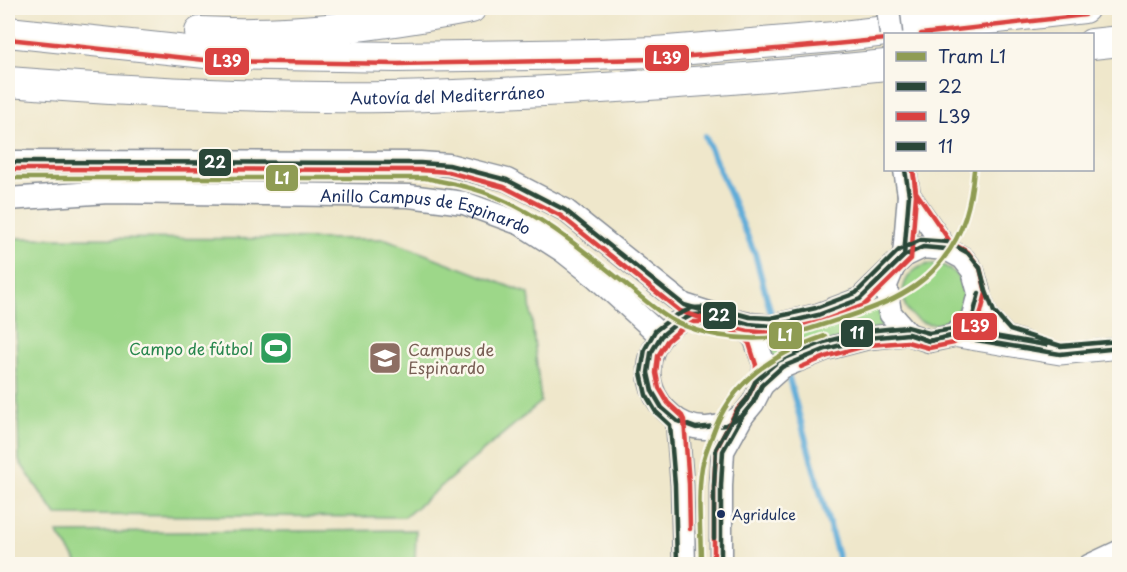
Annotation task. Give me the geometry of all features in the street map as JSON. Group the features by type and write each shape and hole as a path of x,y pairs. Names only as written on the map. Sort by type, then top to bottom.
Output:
{"highway":[{"path":"8,30 117,28 232,34 285,32 360,25 471,8"},
{"path":"8,30 215,54 397,57 582,54 656,52 834,37 1084,8"},
{"path":"1094,44 1119,41"},
{"name":"Autovía del Mediterráneo","path":"8,82 217,95 389,97 689,83 884,65"}],"main road":[{"path":"888,8 891,33"},
{"name":"Anillo Campus de Espinardo","path":"8,162 420,163 449,165 507,180 565,210 684,305 722,317 748,332 755,339 764,364 762,385"},
{"path":"905,171 909,195 899,260 886,285 890,313 908,334"},
{"name":"Anillo Campus de Espinardo","path":"8,199 108,192 409,196 464,203 521,224 563,251 596,277 660,336"},
{"path":"909,195 946,249"},
{"path":"721,564 723,451 762,385 782,367 826,349 868,338 908,334 930,341 952,336 967,326 974,316 979,293 973,271 963,258 946,249 923,248 899,260 860,299 818,315 772,326 749,324 722,317 692,315 676,323 660,336 651,353 648,373 652,391 662,408 677,421 696,428 726,425 743,415"},
{"path":"677,421 682,485 684,564"}],"street":[{"path":"979,293 988,316 1006,336 1060,354"},
{"path":"952,336 1060,354 1119,348"},
{"path":"1088,564 1119,548"}],"green space":[{"name":"Campo de fútbol","path":"14,238 386,239 529,294 541,402 405,517 56,515 19,461"},
{"path":"927,264 939,264 950,269 958,277 963,294 961,306 950,319 939,324 927,324 916,319 908,311 903,300 903,288 908,277 916,269"},
{"path":"875,300 883,326 770,367 760,333 829,318"},
{"path":"416,530 415,564 79,564 57,533"}],"waterway":[{"path":"705,136 755,254 773,321"},
{"path":"776,331 784,361"},
{"path":"787,371 840,564"}],"tram line":[{"name":"L1","path":"8,178 425,178 479,191 530,213 674,321 708,333 755,338 789,335 811,329 874,307 905,293 919,283 943,259 956,239 968,206 974,171"},
{"name":"L1","path":"701,564 699,503 702,467 720,417 730,400 756,372 788,351 825,336"}],"transit line":[{"name":"L39","path":"930,33 1085,15"},
{"name":"L39","path":"8,39 214,61 397,64 656,59 884,39"},
{"name":"22","path":"8,162 420,163 449,165 507,180 565,210 684,305 749,324 772,326 818,315 860,299 904,256 923,247 946,249"},
{"name":"L39","path":"8,169 420,170 448,172 504,187 561,216 680,311 728,327 749,343 756,365 755,383 747,399 736,411 716,450 714,564"},
{"name":"22","path":"872,287 904,256 909,195 905,171"},
{"name":"L39","path":"801,367 828,356 869,345 907,342 929,348 954,343 972,331 979,320 986,293 980,268 968,252 951,243 916,192 913,171"},
{"name":"L39","path":"690,529 684,420 668,403 659,388 656,373 658,356 667,341 694,322 711,322 748,331 772,333 820,322 864,305 911,259 916,195 913,171"},
{"name":"11","path":"677,564 675,485 670,425 656,412 646,395 641,373 645,349 655,331 673,317 692,308 713,307 750,317 771,318 816,308 856,293 899,250 921,240 948,242 968,253 980,268 994,312 1010,330 1061,346 1119,341"},
{"name":"22","path":"743,323 712,314 692,315 661,336 651,353 648,373 652,391 662,408 677,421 696,428 726,425 743,415 753,403 762,385 782,367 826,349 868,338 908,334 929,341 952,336 967,326 973,316 979,293"},
{"name":"11","path":"714,538 716,449 756,380 778,361 824,342 867,331 907,327 929,333 953,329 1046,345"},
{"name":"22","path":"913,335 929,341 952,336 1060,354 1120,348"},
{"name":"22","path":"721,564 723,451 761,386"}],"place":[{"name":"Campo de fútbol","path":"276,348"},
{"name":"Campus de Espinardo","path":"385,358"},
{"name":"Agridulce","path":"721,514"}]}
